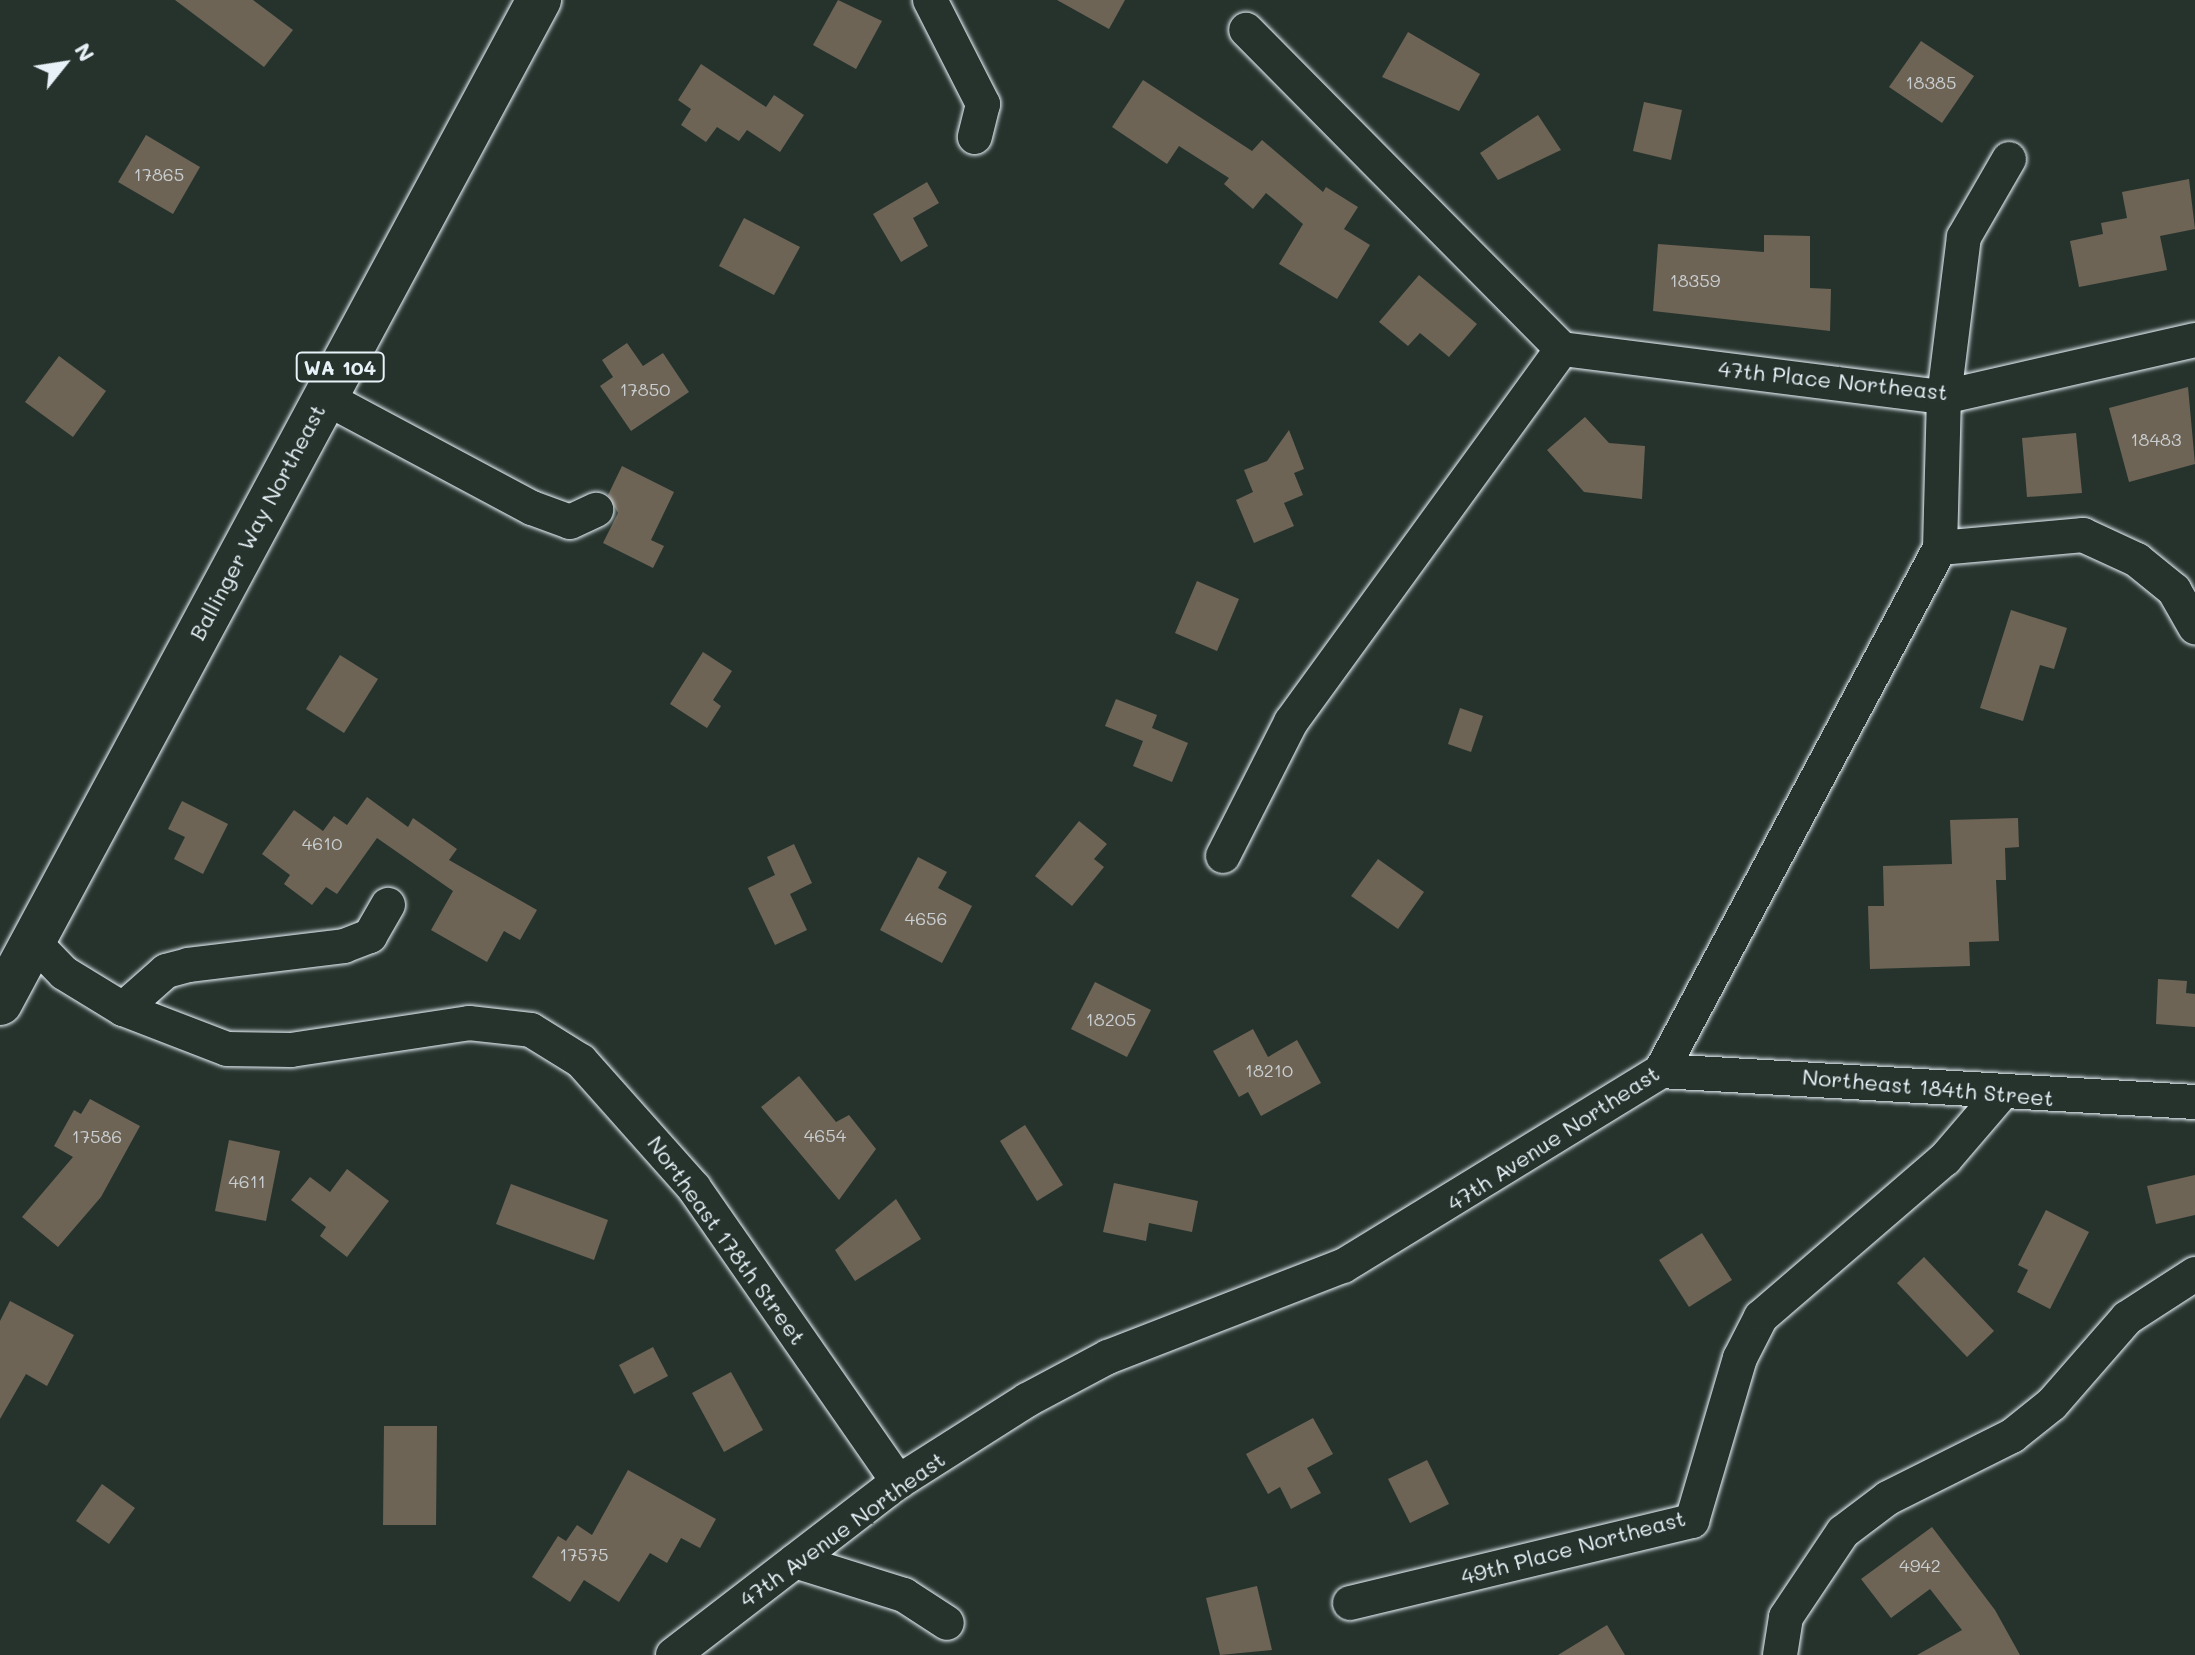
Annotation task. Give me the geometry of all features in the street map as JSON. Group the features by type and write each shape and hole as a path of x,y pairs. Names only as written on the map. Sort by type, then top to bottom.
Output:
{"main road":[{"name":"Ballinger Way Northeast","path":"0,1003 31,939 539,0"}],"street":[{"path":"930,0 983,104 975,137"},
{"path":"1223,856 1291,722 1562,349 1246,30"},
{"name":"47th Avenue Northeast","path":"673,1655 898,1482 1108,1357 1343,1266 1424,1223 1661,1071 1940,548 1944,397 1964,237 2009,159"},
{"name":"47th Place Northeast","path":"1562,349 1944,397 2195,340"},
{"path":"324,397 532,508 570,522 596,510"},
{"path":"1940,548 2083,535 2137,560 2174,590 2195,627"},
{"path":"123,1009 179,968 344,946 370,936 388,905"},
{"name":"Northeast 178th Street","path":"31,939 64,973 123,1009 227,1049 291,1050 469,1023 541,1036 625,1103 694,1188 898,1482"},
{"name":"Northeast 184th Street","path":"1661,1071 1999,1096 2195,1102"},
{"name":"49th Place Northeast","path":"1350,1603 1692,1521 1740,1358 1761,1317 1945,1159 1999,1096"},
{"path":"1780,1655 1786,1617 1843,1532 1888,1498 2012,1436 2052,1404 2127,1318 2195,1274"},
{"path":"795,1561 904,1595 947,1623"}],"building":[{"path":"175,0 253,0 293,30 264,67"},
{"path":"838,0 882,21 856,69 813,45"},
{"path":"1057,0 1125,0 1109,29"},
{"path":"1408,32 1480,74 1459,111 1382,77"},
{"path":"1921,41 1974,76 1942,123 1889,87"},
{"path":"701,64 766,107 774,95 804,115 780,152 747,130 739,141 717,127 706,142 681,125 691,109 678,100"},
{"path":"1143,80 1252,151 1262,140 1323,192 1326,187 1358,207 1344,229 1370,245 1337,299 1279,264 1303,224 1266,193 1253,209 1224,184 1229,178 1179,146 1167,164 1112,127"},
{"path":"1644,102 1682,110 1671,160 1633,151"},
{"path":"1538,115 1561,150 1498,180 1480,153"},
{"path":"146,135 200,167 173,214 118,182"},
{"path":"2189,179 2195,229 2160,236 2167,270 2079,287 2070,241 2103,234 2101,223 2127,218 2122,192"},
{"path":"927,182 939,203 913,218 928,246 901,262 873,214"},
{"path":"744,218 800,247 774,295 719,266"},
{"path":"1764,235 1810,236 1810,288 1831,289 1830,331 1653,311 1658,244 1764,252"},
{"path":"1419,275 1477,324 1449,357 1420,333 1408,346 1379,322"},
{"path":"627,343 643,366 663,353 689,392 631,431 600,386 613,377 602,360"},
{"path":"59,356 106,391 73,437 25,402"},
{"path":"2188,387 2195,464 2129,482 2109,408"},
{"path":"1585,417 1609,443 1645,446 1642,499 1584,492 1547,450"},
{"path":"1289,430 1304,469 1294,473 1303,495 1284,503 1294,526 1254,543 1236,500 1253,492 1244,470 1267,461"},
{"path":"2076,433 2082,493 2027,497 2022,438"},
{"path":"622,466 674,492 651,540 664,546 653,568 603,543 618,513 608,495"},
{"path":"1197,581 1239,599 1217,651 1175,633"},
{"path":"2011,610 2067,628 2054,669 2040,665 2023,721 1980,708"},
{"path":"703,652 732,671 713,700 721,706 707,728 670,704"},
{"path":"340,655 378,679 344,733 306,709"},
{"path":"1116,699 1157,715 1152,728 1188,743 1172,782 1133,766 1143,741 1105,726"},
{"path":"1460,708 1483,716 1471,752 1448,744"},
{"path":"367,797 408,827 413,818 457,849 449,860 537,910 520,940 504,931 487,962 431,930 453,891 377,838 337,894 326,887 312,905 284,884 290,875 262,854 294,810 323,831 334,816 347,825"},
{"path":"182,801 228,824 203,874 174,859 185,837 168,829"},
{"path":"2018,818 2019,847 2005,848 2006,880 1996,880 1999,941 1969,942 1970,966 1870,969 1868,906 1884,906 1883,866 1952,864 1950,820"},
{"path":"1079,821 1107,844 1094,859 1104,867 1072,906 1035,876"},
{"path":"794,844 812,883 790,894 807,930 775,945 748,888 775,875 767,857"},
{"path":"918,857 947,872 938,888 972,906 942,963 880,930"},
{"path":"1378,859 1424,892 1398,929 1351,896"},
{"path":"2158,979 2187,981 2186,993 2195,994 2195,1027 2156,1024"},
{"path":"1095,982 1151,1010 1127,1057 1071,1029"},
{"path":"1253,1029 1268,1057 1297,1040 1321,1083 1261,1116 1248,1092 1239,1097 1213,1051"},
{"path":"799,1076 836,1122 849,1115 876,1149 839,1200 761,1107"},
{"path":"90,1099 140,1126 101,1197 58,1247 22,1217 73,1157 54,1146 74,1110 81,1114"},
{"path":"1025,1125 1063,1185 1037,1201 1000,1141"},
{"path":"229,1140 280,1151 266,1221 215,1211"},
{"path":"347,1169 389,1201 347,1257 320,1236 326,1227 291,1200 310,1177 330,1192"},
{"path":"2195,1175 2195,1215 2156,1224 2147,1186"},
{"path":"1114,1183 1198,1201 1192,1232 1149,1223 1146,1241 1103,1232"},
{"path":"511,1184 608,1220 594,1260 496,1224"},
{"path":"896,1199 921,1239 855,1281 835,1250"},
{"path":"2046,1210 2089,1232 2050,1309 2017,1292 2028,1270 2018,1265"},
{"path":"1702,1233 1732,1280 1689,1307 1659,1260"},
{"path":"1924,1257 1994,1331 1967,1357 1897,1283"},
{"path":"10,1301 74,1335 47,1386 26,1374 0,1419 0,1321"},
{"path":"653,1347 668,1376 634,1394 619,1365"},
{"path":"731,1372 763,1430 724,1452 692,1393"},
{"path":"1313,1418 1333,1454 1307,1468 1321,1493 1291,1509 1280,1487 1268,1494 1246,1454"},
{"path":"384,1426 437,1426 436,1525 383,1525"},
{"path":"1427,1460 1449,1504 1410,1523 1388,1479"},
{"path":"628,1470 716,1519 700,1548 681,1538 667,1563 650,1553 619,1602 584,1580 570,1602 532,1577 558,1536 566,1541 577,1525 592,1535"},
{"path":"102,1484 135,1508 109,1544 76,1521"},
{"path":"1932,1527 1995,1610 2020,1655 1917,1655 1962,1630 1930,1589 1891,1618 1861,1579"},
{"path":"1257,1586 1272,1650 1220,1655 1206,1598"},
{"path":"1607,1625 1625,1655 1558,1655"}]}
